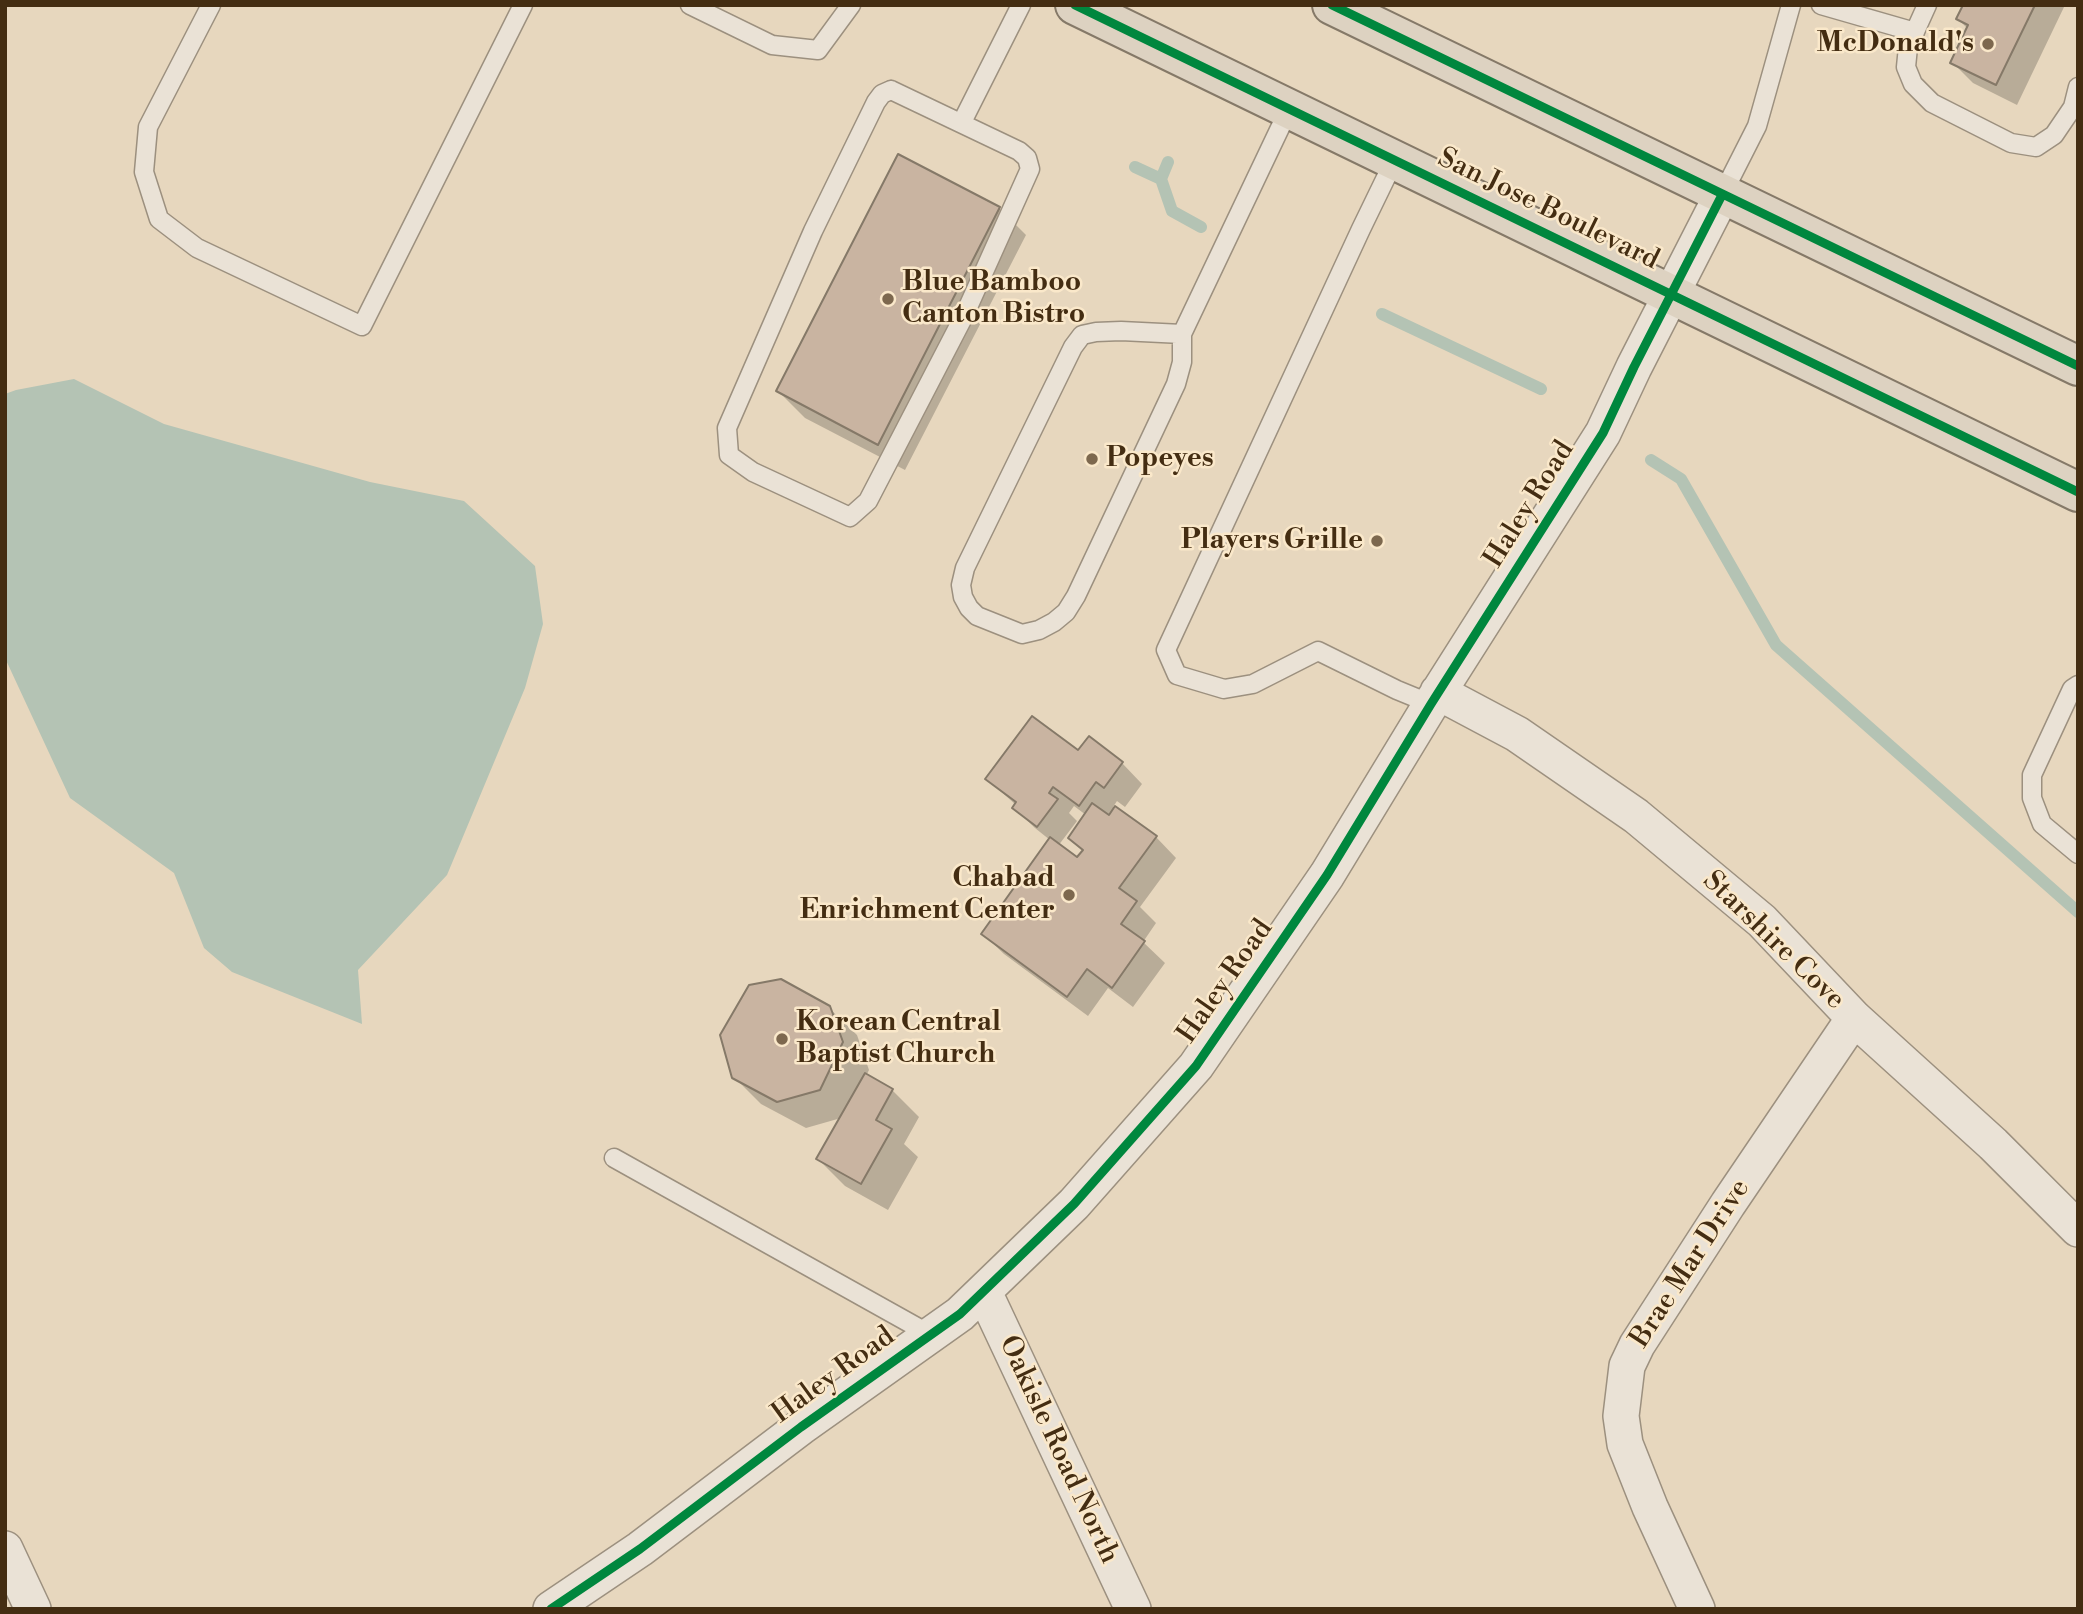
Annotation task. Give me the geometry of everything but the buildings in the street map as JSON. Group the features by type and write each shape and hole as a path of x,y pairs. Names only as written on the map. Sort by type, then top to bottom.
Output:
{"main road":[{"name":"San Jose Boulevard","path":"1074,5 2078,492"},
{"path":"1332,5 1371,13 1722,195 2078,366"}],"street":[{"name":"Haley Road","path":"565,1605 801,1427 961,1314 1074,1204 1196,1066 1327,875 1434,698 1603,433 1722,195"},
{"name":"Starshire Cove","path":"1434,698 1517,734 1636,816 1762,922 1854,1018 1993,1144 2078,1229"},
{"name":"Brae Mar Drive","path":"1697,1609 1650,1507 1625,1444 1621,1416 1628,1366 1637,1345 1728,1204 1854,1018"},
{"name":"Oakisle Road North","path":"984,1292 1133,1609"},
{"path":"5,1549 33,1609"}],"lane":[{"path":"211,5 148,127 144,172 159,219 197,248 362,326 523,5"},
{"path":"690,5 772,45 818,50 851,5"},
{"path":"962,122 1021,5"},
{"path":"1722,195 1757,126 1791,5"},
{"path":"1821,5 1915,32"},
{"path":"1927,5 1908,47 1906,67 1913,84 1933,103 2011,143 2036,147 2054,135 2073,107 2078,87"},
{"path":"891,90 962,122 1019,150 1027,158 1030,169 964,316 875,489 868,501 850,517 753,472 729,455 727,428 813,231 882,94 891,90"},
{"path":"1182,334 1096,332 1082,335 1073,347 965,568 961,585 969,608 977,616 1022,634 1039,630 1054,622 1066,612 1076,596 1176,384 1182,362 1182,334 1289,109"},
{"path":"1394,160 1166,650 1177,675 1224,689 1253,684 1318,651 1396,690 1434,698"},
{"path":"2078,685 2072,689 2032,775 2032,798 2042,824 2078,854"},
{"path":"614,1158 931,1335"}],"shaded area":[{"path":"74,379 164,424 370,482 464,501 535,566 543,624 525,688 447,875 358,970 362,1024 232,972 204,948 174,873 70,798 5,658 5,394"}],"waterway":[{"path":"1161,179 1168,162"},
{"path":"1135,167 1161,179 1172,211 1201,227"},
{"path":"1382,314 1541,389"},
{"path":"1651,460 1681,479 1776,645 2078,912"}],"cycle path":[{"path":"1075,5 2078,492"},
{"path":"1332,5 2078,366"},
{"path":"551,1609 640,1549 801,1427 960,1314 1074,1204 1196,1066 1327,875 1431,704 1603,433 1722,195"}],"place":[{"name":"McDonald's","path":"1988,44"},
{"name":"Blue Bamboo Canton Bistro","path":"888,299"},
{"name":"Popeyes","path":"1092,459"},
{"name":"Players Grille","path":"1377,541"},
{"name":"Chabad Enrichment Center","path":"1069,895"},
{"name":"Korean Central Baptist Church","path":"782,1039"}]}
